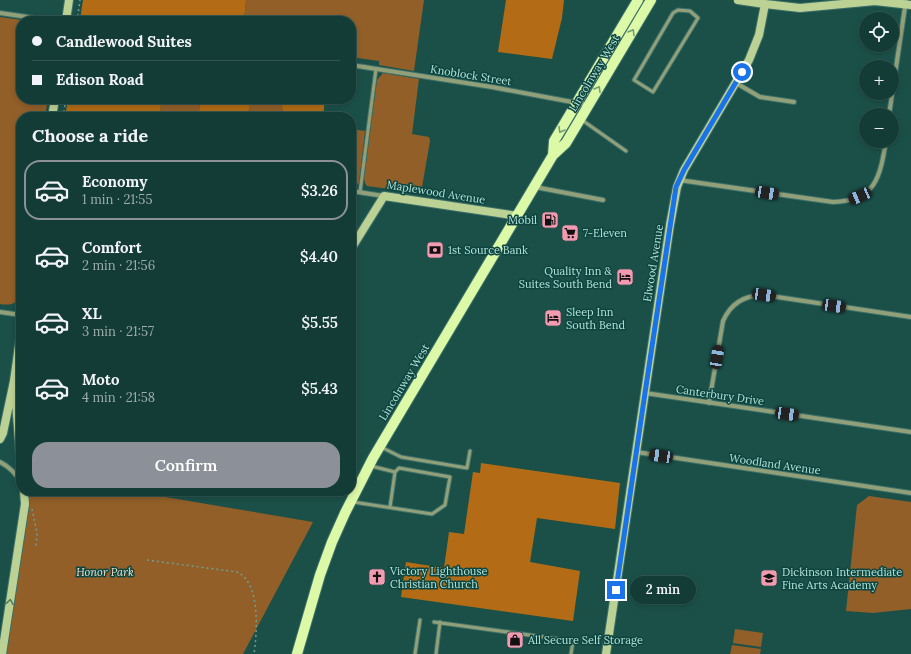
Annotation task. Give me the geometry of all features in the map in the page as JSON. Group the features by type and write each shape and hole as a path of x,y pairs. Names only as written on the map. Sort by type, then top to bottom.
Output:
{"main road":[{"name":"Lincolnway West","path":"553,155 554,140 638,0"},
{"name":"Lincolnway West","path":"356,491 380,447 553,155 566,143 651,0"},
{"name":"Lincolnway West","path":"297,654 320,575 332,542 354,496"},
{"name":"Lincolnway West","path":"304,634 304,654"}],"street":[{"path":"67,16 69,0"},
{"path":"738,0 800,8 874,1 908,3 890,108"},
{"name":"Elwood Avenue","path":"606,654 670,225 679,180 755,48 766,4"},
{"path":"0,13 21,16"},
{"name":"Knoblock Street","path":"356,66 492,87 576,104 588,105"},
{"path":"736,83 760,96 794,102"},
{"path":"679,180 833,202 842,202 856,198 867,191 878,179 885,148"},
{"path":"535,187 603,200"},
{"name":"Maplewood Avenue","path":"356,192 518,216"},
{"path":"356,241 384,196"},
{"path":"709,403 723,321 729,310 741,300 749,297 764,295 911,317"},
{"path":"0,312 16,314"},
{"path":"0,439 3,433 16,367"},
{"path":"14,381 16,406"},
{"name":"Canterbury Drive","path":"645,393 911,432"},
{"name":"Woodland Avenue","path":"636,452 911,493"},
{"path":"0,462 16,476"},
{"path":"2,654 24,496"}],"lane":[{"path":"678,10 690,11 698,18 653,92 634,80 673,13 678,10"},
{"path":"360,192 376,69"},
{"path":"580,119 626,150"},
{"path":"380,447 401,457 467,468 470,451"},
{"path":"369,466 396,472"},
{"path":"351,501 432,514 445,505 450,477 400,468 396,472 390,507"},
{"path":"415,654 420,620"},
{"path":"434,622 573,641 571,654"},
{"path":"436,654 440,622"}],"path":[{"path":"78,16 80,0"},
{"path":"32,506 37,533 36,546"},
{"path":"146,560 237,572 242,574 250,586 256,609 257,627 254,654"}],"green space":[{"path":"246,0 424,0 414,71 379,65 379,61 356,58 356,16 244,16"},
{"path":"0,17 16,19 16,104 47,104 46,112 16,112 16,301 6,305 0,304"},
{"path":"383,73 419,79 412,134 429,137 430,141 421,193 367,186 365,183 364,178 377,80"},
{"path":"161,104 200,104 199,112 160,112"},
{"path":"250,104 281,104 283,112 248,112"},
{"path":"356,130 365,131 359,183 356,185"},
{"name":"Honor Park","path":"24,496 160,496 313,522 243,654 1,654"},
{"path":"869,496 911,502 911,609 873,613 846,611 857,505"},
{"path":"735,629 763,633 761,647 733,643"},
{"path":"732,645 761,649 760,654 730,654"}],"shaded area":[{"path":"83,0 246,0 244,16 81,16"},
{"path":"506,0 564,0 562,18 552,59 498,52"},
{"path":"67,104 161,104 160,112 66,112"},
{"path":"200,104 250,104 248,112 199,112"},
{"path":"281,104 324,104 324,112 283,112"},
{"path":"481,463 620,483 615,529 537,518 530,562 580,571 573,621 401,597 406,562 444,568 449,532 464,534 473,472 480,473"}],"place":[{"name":"Mobil","path":"550,220"},
{"name":"7-Eleven","path":"570,233"},
{"name":"1st Source Bank","path":"435,250"},
{"name":"Quality Inn & Suites South Bend","path":"625,277"},
{"name":"Sleep Inn South Bend","path":"553,318"},
{"name":"Victory Lighthouse Christian Church","path":"377,577"},
{"name":"Dickinson Intermediate Fine Arts Academy","path":"769,578"},
{"name":"All Secure Self Storage","path":"515,640"}],"route":[{"path":"616,590 676,187 684,170 742,72"}]}
